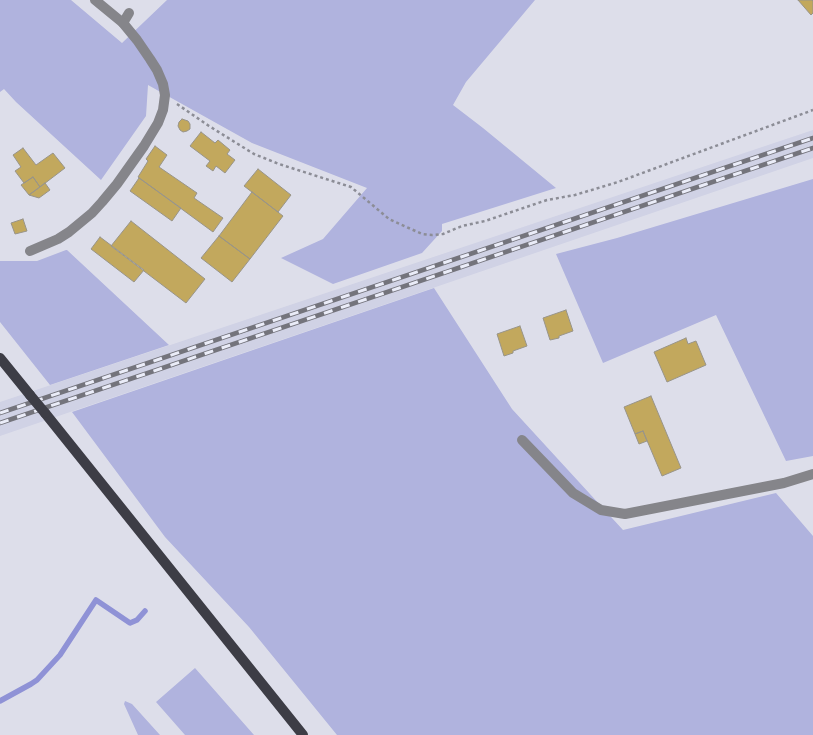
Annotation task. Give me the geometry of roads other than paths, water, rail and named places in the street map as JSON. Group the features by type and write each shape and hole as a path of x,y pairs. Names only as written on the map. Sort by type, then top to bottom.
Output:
{"main road":[{"path":"0,358 303,735"}],"street":[{"path":"30,251 70,232 102,202 117,184 153,133 163,110 165,96 163,84 154,64 123,23 95,0"},
{"path":"123,23 129,13"},
{"path":"522,440 573,493 601,510 625,514 784,482 813,474"}],"waterway":[{"path":"0,701 37,680 60,655 96,600 130,623 137,620 145,611"}],"railway":[{"path":"0,413 813,138"},
{"path":"0,423 813,148"}]}
